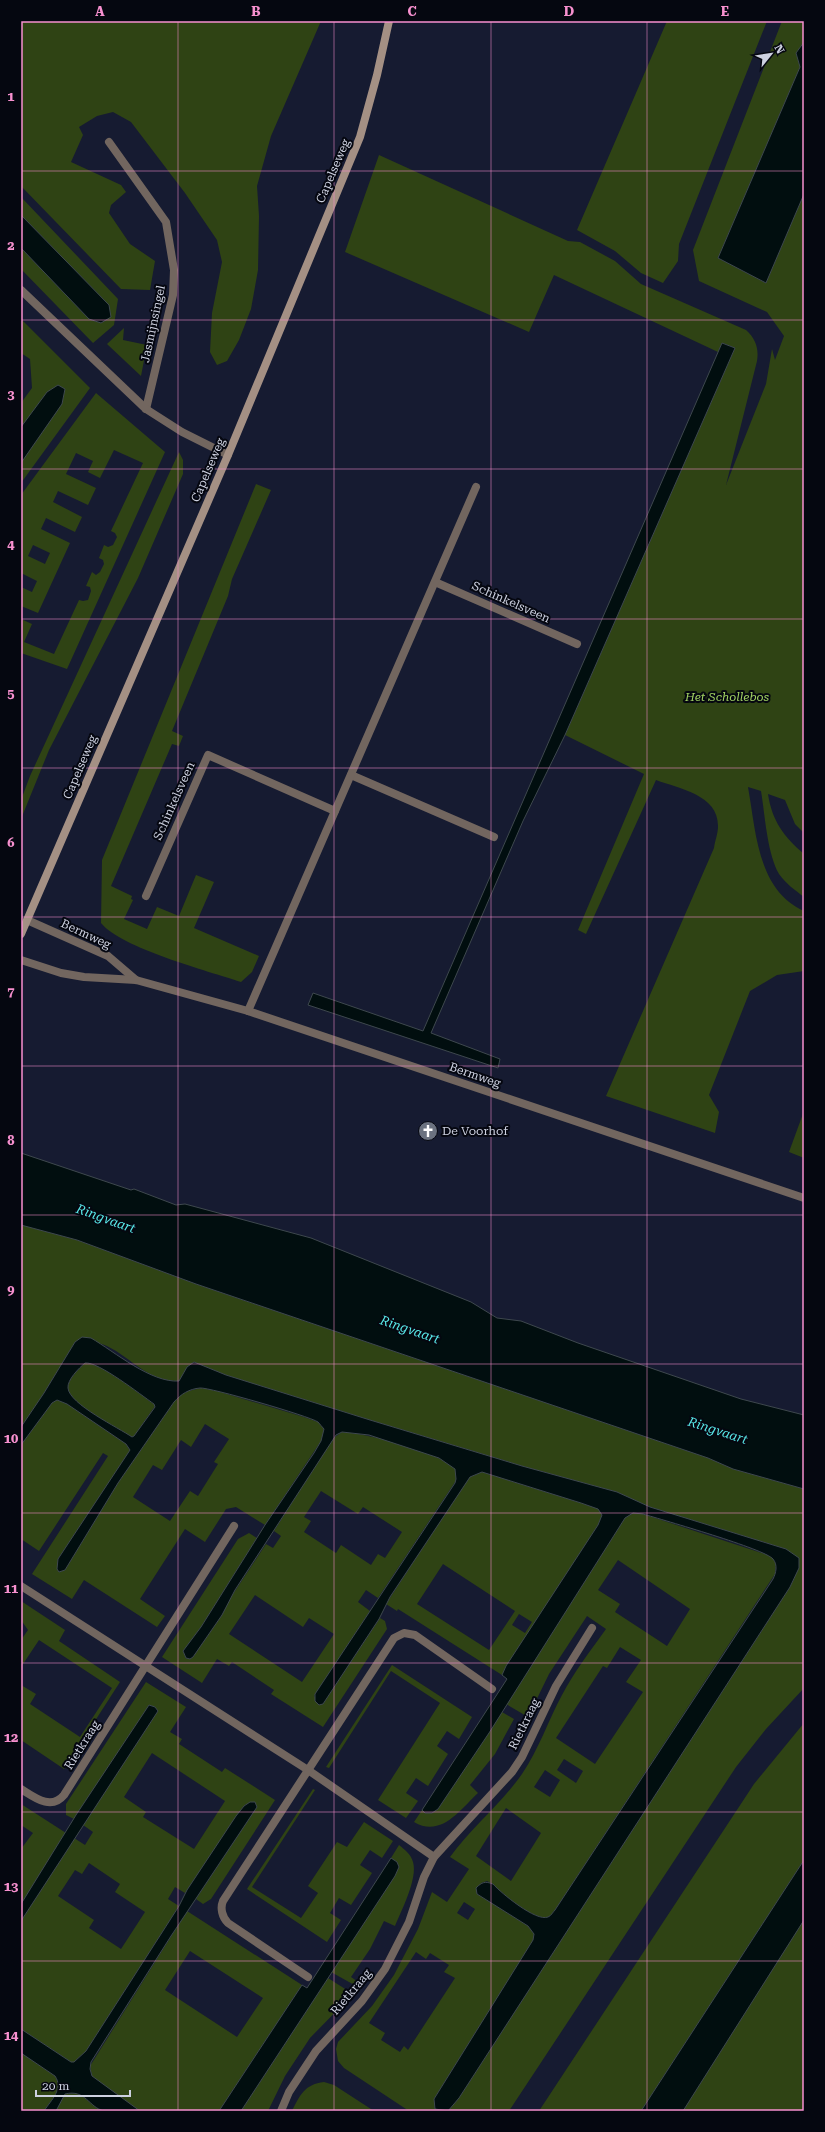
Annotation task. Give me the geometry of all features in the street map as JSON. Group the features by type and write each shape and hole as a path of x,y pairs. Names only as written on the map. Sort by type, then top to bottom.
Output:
{"main road":[{"name":"Capelseweg","path":"21,934 24,919 228,455 360,137 377,75 389,21"}],"street":[{"name":"Jasmijnsingel","path":"109,142 166,222 174,270 173,295 146,409"},
{"path":"21,290 146,409 182,432 228,455"},
{"path":"248,1011 476,487"},
{"name":"Schinkelsveen","path":"435,582 577,644"},
{"name":"Schinkelsveen","path":"146,896 208,755 335,811"},
{"path":"351,774 494,837"},
{"name":"Bermweg","path":"24,919 108,956 136,980"},
{"name":"Bermweg","path":"21,960 61,974 136,980 248,1011 804,1198"},
{"name":"Rietkraag","path":"21,1789 46,1802 51,1802 61,1798 234,1526"},
{"path":"21,1586 308,1770 434,1858"},
{"name":"Rietkraag","path":"280,2111 289,2092 316,2051 362,2001 385,1969 409,1922 424,1877 434,1858 512,1772 522,1757 556,1686 592,1628"},
{"path":"308,1977 228,1923 223,1916 222,1905 308,1770 391,1641 399,1635 410,1633 415,1635 492,1689"}],"green space":[{"path":"21,21 321,21 271,136 257,186 259,216 258,270 251,309 239,340 227,361 217,365 210,352 212,313 222,262 217,240 185,193 131,122 113,112 97,116 79,127 83,135 71,162 121,185 126,192 111,205 109,213 130,244 155,261 150,290 121,289 21,186"},
{"path":"667,21 767,21 679,244 678,261 663,283 641,273 615,251 577,230"},
{"name":"Het Schollebos","path":"782,21 804,21 804,42 796,53 800,67 718,258 766,283 804,194 804,833 795,824 785,800 768,794 772,812 780,828 790,841 804,854 804,897 788,884 779,874 769,845 761,791 748,787 761,858 768,874 777,889 788,901 804,911 804,971 777,975 750,991 709,1095 719,1112 715,1133 606,1096 714,848 718,829 717,816 712,807 705,800 686,790 656,780 586,934 578,930 644,774 565,735 735,348 723,343 718,352 554,275 529,332 345,252 379,155 568,241 580,242 615,261 641,284 746,330 756,344 758,352 757,361 726,485 766,384 772,349 775,360 784,336 767,312 699,281 693,250"},
{"path":"21,197 118,299 114,325 93,343 21,269 21,248 89,319 109,305 21,215"},
{"path":"21,319 90,388 21,483 21,403 32,388 30,359 21,353"},
{"path":"124,328 123,340 147,345 141,376 107,344"},
{"path":"96,393 165,452 67,669 21,653 21,619 32,624 24,642 54,654 79,600 88,600 91,591 90,587 86,586 92,572 96,575 100,572 104,564 103,560 99,558 104,545 108,547 113,545 117,537 115,533 111,531 143,463 114,450 100,478 88,472 93,461 76,453 66,474 96,488 88,505 58,491 53,502 82,517 75,532 46,518 41,529 70,543 38,613 21,606 21,587 32,592 37,581 21,573 21,495","holes":["33,545 50,553 45,564 28,556"]},
{"path":"179,452 183,460 183,474 138,578 49,750 21,819 21,800 30,776"},
{"path":"256,484 271,490 232,579 228,596 172,731 183,736 179,746 172,744 111,886 132,896 131,899 133,900 124,919 147,929 157,907 179,916 196,875 214,882 194,928 259,956 252,972 241,982 145,950 111,932 101,923 102,860"},
{"path":"804,1111 804,1158 789,1152"},
{"path":"21,1225 77,1240 196,1284 708,1458 733,1469 804,1489 804,1688 766,1729 736,1767 509,2111 448,2111 459,2098 790,1587 795,1577 786,1549 650,1507 617,1492 522,1466 370,1420 226,1375 194,1362 187,1367 179,1381 167,1380 147,1372 121,1354 99,1343 75,1342 21,1427"},
{"path":"85,1363 92,1364 110,1373 154,1404 155,1406 134,1436 132,1437 85,1408 71,1395 68,1389 69,1382"},
{"path":"201,1388 217,1391 304,1417 318,1422 324,1429 321,1441 265,1525 236,1507 226,1509 205,1542 185,1529 140,1599 165,1616 157,1627 84,1580 72,1599 32,1574 108,1456 103,1453 39,1551 21,1539 21,1445 52,1403 57,1400 67,1404 126,1444 130,1451 58,1559 65,1570 118,1483 174,1402 184,1392","holes":["205,1424 229,1439 214,1462 218,1464 198,1496 190,1491 170,1521 133,1497 153,1465 162,1470 181,1440 191,1447"]},
{"path":"342,1432 402,1444 434,1456 447,1463 455,1469 457,1479 378,1598 366,1590 358,1602 370,1611 314,1696 323,1704 380,1618 385,1621 387,1629 323,1727 271,1694 274,1690 232,1662 229,1666 217,1659 202,1683 162,1657 238,1539 249,1533 257,1538 201,1627 183,1651 186,1658 190,1659 193,1657 222,1615 231,1597 266,1544 273,1548 281,1536 274,1531 332,1439","holes":["321,1491 358,1514 363,1507 402,1532 385,1558 378,1554 371,1565 341,1545 336,1553 304,1532 311,1521 304,1517","255,1595 303,1627 309,1618 334,1634 302,1682 229,1634"]},
{"path":"482,1472 598,1509 602,1515 598,1525 502,1675 398,1609 397,1611 386,1604 470,1477","holes":["443,1564 515,1611 489,1650 417,1604","519,1614 532,1622 525,1633 512,1625"]},
{"path":"633,1513 643,1514 771,1556 776,1563 775,1574 551,1915 548,1917 543,1917 535,1915 519,1906 493,1884 487,1881 481,1883 477,1894 528,1926 534,1934 533,1940 434,2099 435,2109 440,2111 409,2111 344,2068 338,2061 336,2049 338,2042 372,2006 394,1975 418,1929 432,1892 447,1902 469,1869 450,1857 522,1774 567,1686 606,1629 587,1616 549,1674 528,1717 506,1704 625,1518","holes":["618,1560 690,1609 667,1646 615,1612 620,1604 598,1590","620,1647 641,1660 626,1682 643,1692 595,1764 556,1738 603,1666 607,1668","564,1759 583,1771 576,1783 557,1770","545,1770 560,1780 550,1797 534,1787","506,1808 541,1833 511,1881 476,1856","464,1902 475,1909 468,1920 457,1913","416,1952 426,1959 430,1953 449,1965 444,1972 455,1978 408,2050 404,2046 400,2052 381,2040 385,2033 369,2023"]},
{"path":"21,1601 65,1630 59,1641 120,1682 64,1769 21,1740 21,1685 36,1694 30,1704 80,1737 112,1688 39,1640 21,1667 21,1640 28,1630 21,1620"},
{"path":"392,1665 472,1717 459,1739 447,1731 437,1746 448,1754 428,1786 416,1778 406,1793 418,1801 406,1818 378,1800 440,1703 391,1671 329,1768 326,1767"},
{"path":"146,1682 186,1707 170,1732 182,1739 179,1744 222,1772 225,1768 275,1800 211,1899 203,1904 196,1899 257,1807 246,1804 244,1806 185,1893 175,1887 168,1899 179,1906 86,2051 74,2062 71,2062 21,2029 21,1921 74,1838 85,1845 93,1832 83,1825 158,1711 155,1707 149,1705 74,1819 66,1815 66,1804","holes":["152,1753 225,1801 194,1849 143,1817 146,1812 124,1797","89,1863 120,1884 115,1892 145,1912 121,1949 89,1928 94,1920 58,1896 75,1870 82,1874"]},
{"path":"502,1712 514,1719 495,1754 470,1785 478,1793 457,1814 441,1824 433,1827 424,1826 414,1822 422,1810 425,1813 432,1813 438,1809"},
{"path":"804,1723 804,1860 641,2111 539,2111 754,1784"},
{"path":"313,1789 315,1790 252,1887 301,1918 318,1893 308,1886 337,1842 347,1847 364,1822 393,1841 382,1858 370,1850 360,1865 372,1873 351,1905 339,1898 330,1913 341,1920 327,1942 247,1889"},
{"path":"21,1804 66,1833 21,1904 21,1849 33,1833 21,1825"},
{"path":"399,1845 406,1850 413,1862 414,1869 411,1886 395,1926 384,1921 370,1949 351,1977 361,1984 358,1987 331,1972 395,1875 399,1867 397,1862 391,1858"},
{"path":"804,1899 804,2111 669,2111"},
{"path":"187,1911 302,1985 219,2111 140,2111 96,2080 92,2076 90,2066","holes":["190,1951 263,1998 237,2037 165,1990"]},
{"path":"328,1978 353,1994 310,2038 285,2076 268,2111 241,2111"},
{"path":"21,2053 55,2076 57,2081 58,2085 56,2094 44,2111 21,2111"},
{"path":"324,2082 334,2085 374,2111 292,2111 304,2091 312,2085"},
{"path":"78,2093 104,2111 56,2111 65,2094"}],"water":[{"path":"804,42 804,194 766,283 718,258 800,67 796,53"},
{"path":"21,215 109,305 111,317 101,323 89,319 21,248"},
{"path":"722,343 735,348 565,735 523,821 431,1033 500,1059 498,1068 308,1005 313,993 423,1031"},
{"path":"58,385 65,389 62,404 21,463 21,427 47,392"},
{"name":"Ringvaart","path":"21,1153 131,1190 134,1189 176,1205 185,1204 311,1238 471,1302 497,1318 521,1321 578,1343 741,1399 804,1415 804,1489 733,1469 708,1458 196,1284 77,1240 21,1225"},
{"path":"82,1337 91,1338 145,1372 168,1380 179,1381 187,1367 194,1362 226,1375 370,1420 522,1466 617,1492 650,1507 786,1549 799,1558 799,1568 790,1587 459,2098 448,2111 435,2109 434,2099 533,1940 534,1934 528,1926 477,1894 476,1888 480,1884 484,1883 493,1884 503,1894 527,1911 543,1917 548,1917 551,1915 773,1579 776,1569 775,1561 766,1554 752,1549 643,1514 633,1513 625,1518 489,1733 438,1809 432,1813 425,1813 422,1810 507,1679 502,1675 506,1666 598,1525 602,1515 598,1509 482,1472 470,1477 390,1597 379,1619 323,1704 319,1705 315,1701 315,1694 455,1483 455,1469 439,1458 369,1435 342,1432 336,1435 235,1590 222,1615 193,1657 190,1659 186,1658 183,1651 201,1627 265,1525 314,1453 321,1441 324,1429 318,1422 311,1419 239,1397 200,1388 192,1389 186,1392 174,1402 118,1483 65,1570 59,1572 57,1569 58,1559 130,1450 126,1444 67,1404 57,1400 52,1403 21,1445 21,1427 75,1342","holes":["85,1363 91,1364 109,1373 154,1404 155,1407 134,1436 132,1437 85,1408 71,1394 68,1388 69,1381"]},
{"path":"149,1705 155,1707 158,1711 21,1921 21,1904 76,1815"},
{"path":"250,1802 255,1802 257,1807 171,1936 91,2062 90,2069 92,2076 140,2111 104,2111 94,2106 82,2096 72,2093 65,2094 56,2111 44,2111 56,2094 58,2085 57,2081 55,2076 21,2053 21,2029 71,2062 74,2062 86,2051 179,1906 187,1890 236,1816 244,1806"},
{"path":"391,1858 397,1862 399,1867 395,1876 241,2111 219,2111 302,1985 307,1988"},
{"path":"804,1860 804,1920 683,2111 641,2111"}],"place":[{"name":"De Voorhof","path":"428,1131"}]}
